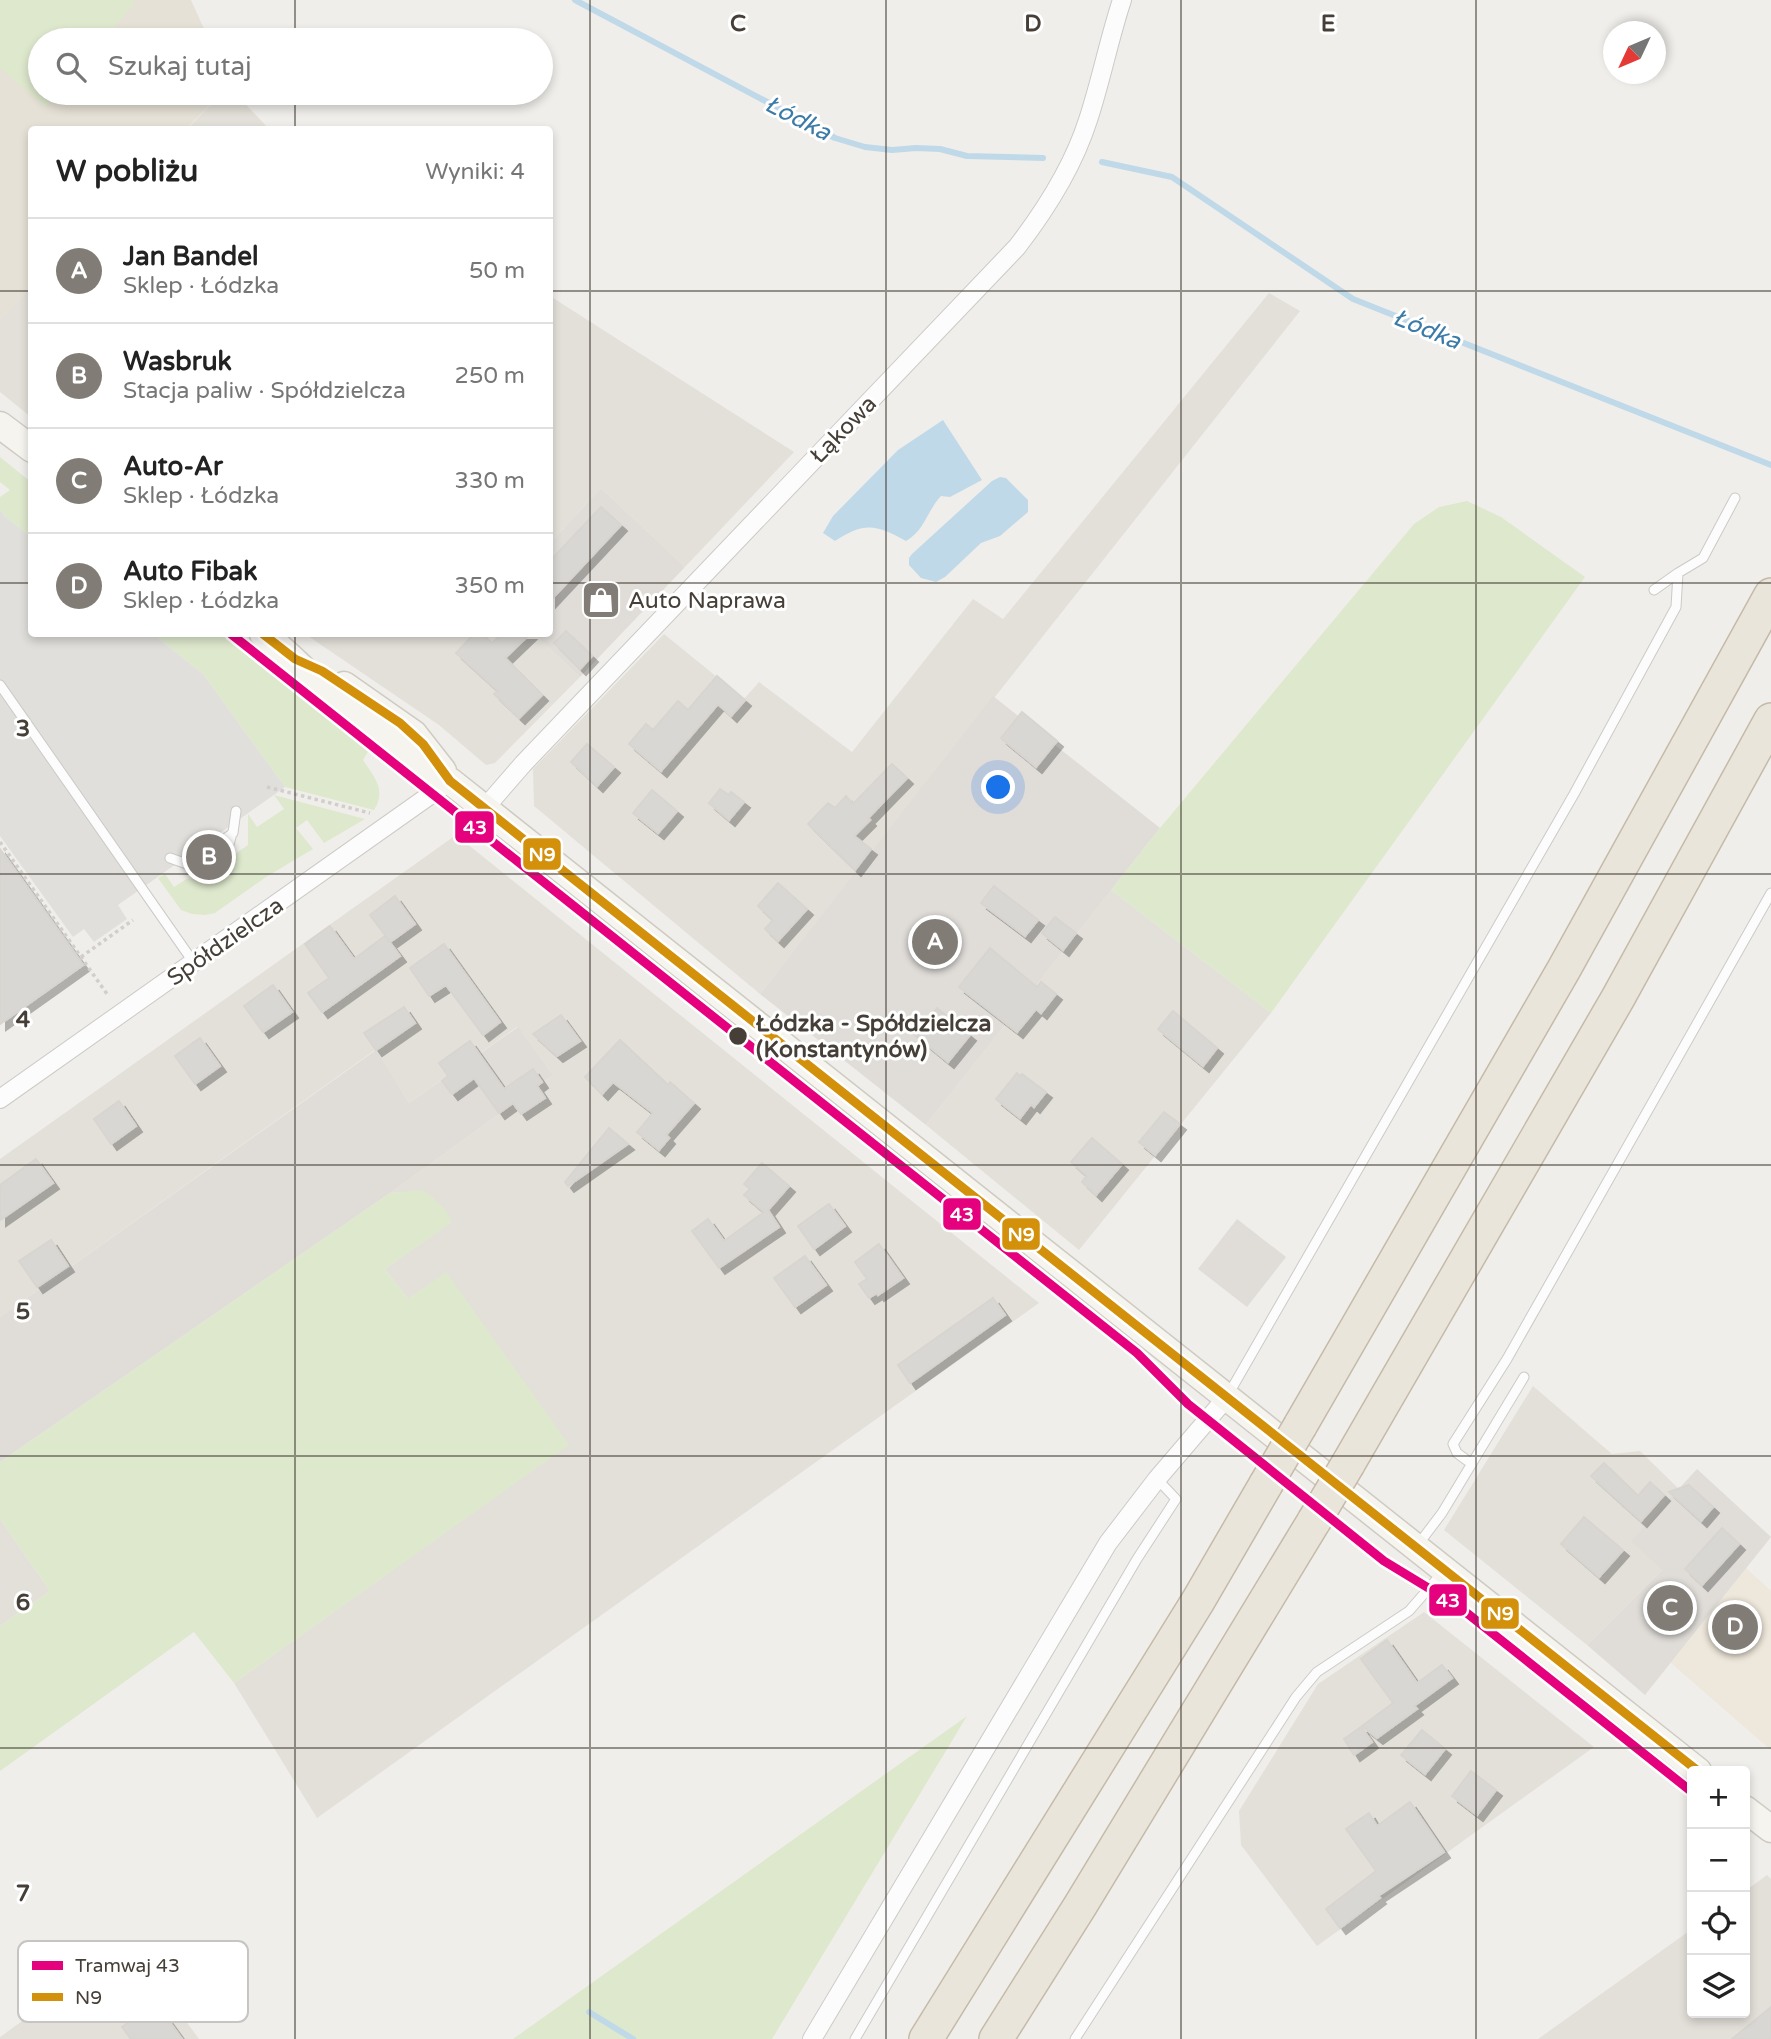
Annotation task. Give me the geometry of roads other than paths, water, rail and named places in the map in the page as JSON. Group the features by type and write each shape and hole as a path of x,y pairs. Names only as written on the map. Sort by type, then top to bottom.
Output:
{"highway":[{"path":"926,2039 1198,1601 1564,969 1771,595"},
{"path":"996,2039 1080,1906 1348,1464 1618,998 1771,720"}],"main road":[{"path":"0,425 28,446"},
{"path":"267,637 295,659 322,671 400,723 423,744 450,781 1692,1766"},
{"path":"1750,1813 1771,1829"}],"street":[{"name":"Łąkowa","path":"484,808 1017,247 1046,208 1077,148 1088,120 1122,0"},
{"name":"Spółdzielcza","path":"0,1099 450,781"},
{"path":"812,2039 1108,1544 1157,1479 1227,1397"}],"lane":[{"path":"1654,590 1703,558 1735,498"},
{"path":"1227,1397 1612,724 1676,607 1678,573"},
{"path":"0,685 194,962"},
{"path":"170,858 187,864 233,833 236,811"},
{"path":"1472,1464 1457,1453 1453,1444 1514,1347 1771,893"},
{"path":"1416,1548 1442,1513 1524,1377"},
{"path":"855,2039 1137,1559 1175,1499 1157,1479"},
{"path":"1075,2039 1296,1697 1317,1672 1409,1611 1444,1570"}],"water":[{"path":"943,420 982,480 950,497 941,496 922,526 906,541 886,531 870,528 862,528 835,541 823,533 833,516 898,450"},
{"path":"1000,477 1006,478 1028,500 1028,512 1000,536 981,543 945,577 936,582 921,578 909,565 912,554 992,481"}],"waterway":[{"name":"Łódka","path":"575,0 835,138 865,147 892,150 940,149 967,156 1043,158"},
{"name":"Łódka","path":"1102,162 1172,177 1353,299 1771,465"},
{"path":"589,2012 633,2039"}],"tram line":[{"name":"43","path":"235,637 1137,1353 1188,1404 1384,1561 1458,1606 1687,1788"}],"place":[{"name":"Auto Naprawa","path":"601,600"},
{"name":"Wasbruk","path":"209,857"},
{"name":"Jan Bandel","path":"935,942"},
{"name":"Łódzka - Spółdzielcza (Konstantynów)","path":"738,1036"},
{"name":"Auto-Ar","path":"1670,1608"},
{"name":"Auto Fibak","path":"1735,1627"}]}
